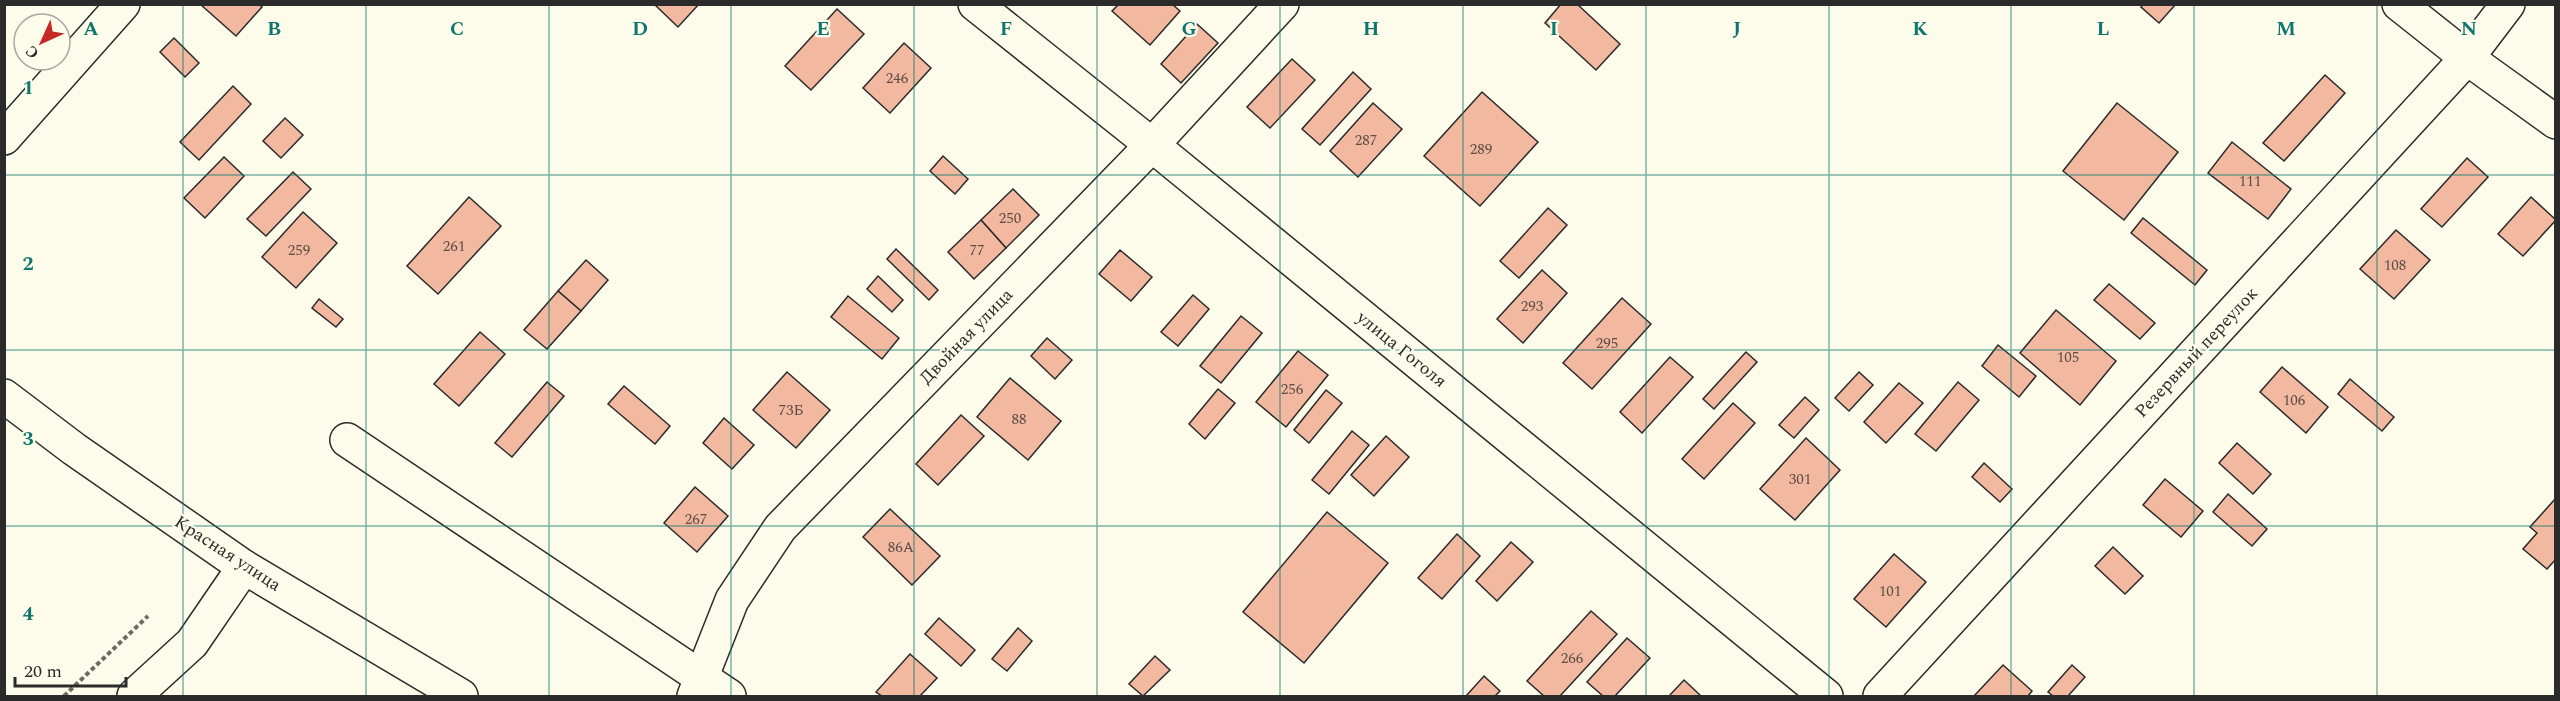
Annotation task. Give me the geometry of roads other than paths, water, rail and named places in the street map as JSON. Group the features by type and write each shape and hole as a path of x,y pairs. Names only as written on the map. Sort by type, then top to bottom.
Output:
{"street":[{"path":"4,138 123,4"},
{"name":"улица Гоголя","path":"975,4 1152,145 1826,696"},
{"name":"Двойная улица","path":"697,687 732,600 780,528 1152,145 1282,4"},
{"path":"2399,4 2467,58 2556,122"},
{"name":"Резервный переулок","path":"1880,696 2467,58 2508,4"},
{"name":"Красная улица","path":"4,396 244,567 461,696"},
{"path":"347,440 697,687 729,696"},
{"path":"134,696 192,644 244,567"}]}
